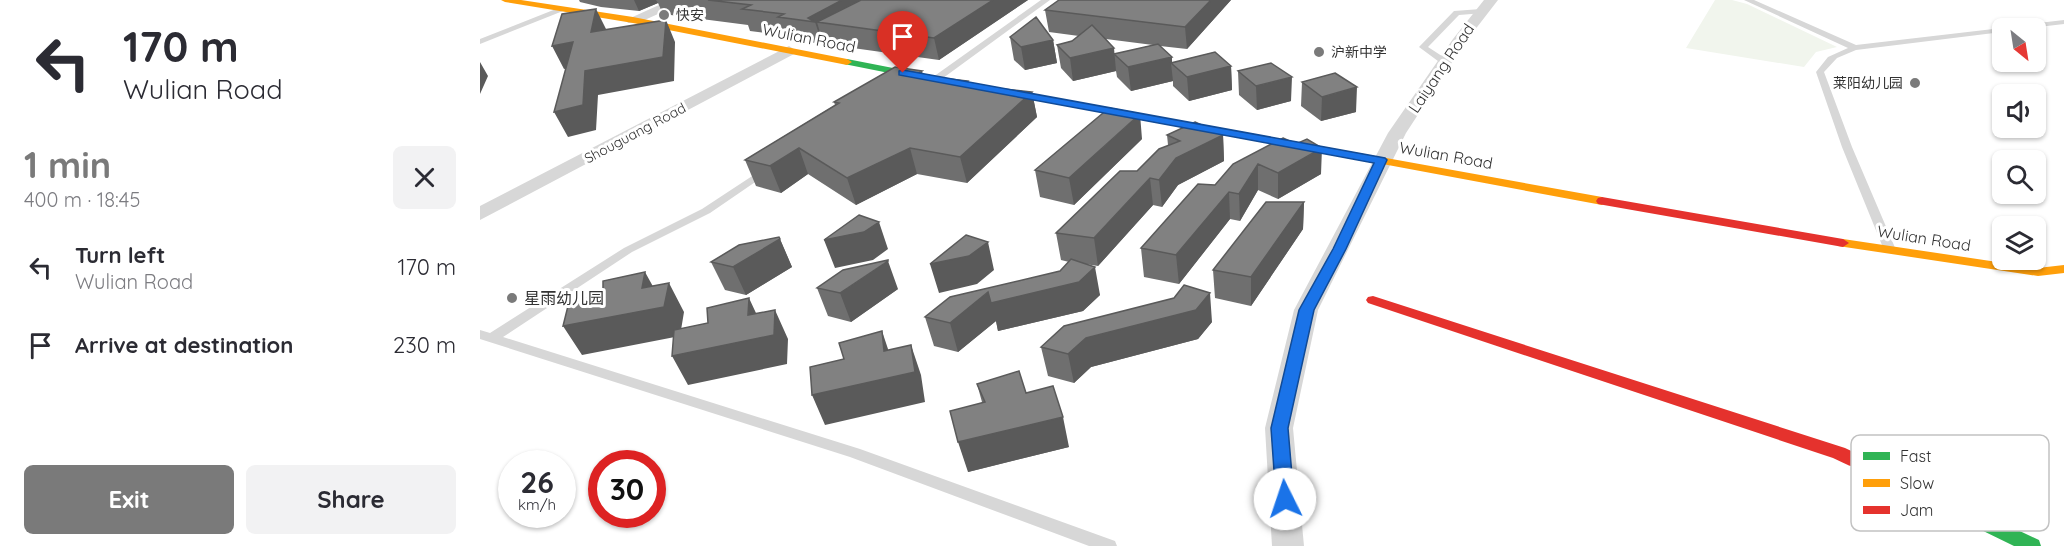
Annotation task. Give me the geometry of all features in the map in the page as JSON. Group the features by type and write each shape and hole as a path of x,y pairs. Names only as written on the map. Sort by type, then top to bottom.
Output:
{"street":[{"name":"Wulian Road","path":"505,0 633,20 936,80 1758,230 2038,272 2064,269"},
{"path":"633,20 682,0"},
{"name":"Laiyang Road","path":"1288,546 1279,428 1306,310 1340,249 1381,160 1445,62 1486,5"},
{"name":"Shouguang Road","path":"480,214 789,51"},
{"path":"1374,300 1851,459"},
{"path":"2001,531 2032,546"}],"lane":[{"path":"936,80 1046,0"},
{"path":"1748,0 1855,48"},
{"path":"1445,62 1423,47 1457,13 1486,5"},
{"path":"480,42 564,9"},
{"path":"2046,24 2064,22"},
{"path":"1890,250 1846,147 1820,72 1827,60 1839,52 1855,48 1992,31"},
{"path":"487,336 628,250 706,211 773,165"},
{"path":"487,336 855,453 1109,546"}],"shaded area":[{"path":"1715,0 1732,0 1747,4 1837,47 1816,52 1804,67 1686,48"}],"building":[{"path":"708,0 842,0 808,18 815,22 778,17 784,14 742,9 751,5"},
{"path":"861,0 993,0 934,38 817,22"},
{"path":"1059,0 1211,0 1185,27 1045,10"},
{"path":"596,9 591,32 666,20 663,57 585,71 583,105 554,112 573,42 552,46 562,14"},
{"path":"1036,17 1053,40 1021,47 1010,37"},
{"path":"1092,25 1114,48 1070,58 1057,45 1072,41"},
{"path":"1158,44 1172,57 1128,67 1114,54"},
{"path":"1215,52 1231,66 1187,77 1171,63"},
{"path":"1271,63 1292,77 1256,86 1238,71"},
{"path":"895,67 922,71 915,75 968,81 964,85 1032,92 960,157 910,148 847,178 799,148 770,166 745,160 839,103 834,102"},
{"path":"1335,73 1357,87 1322,97 1302,82"},
{"path":"1109,108 1140,114 1069,178 1035,170"},
{"path":"1195,122 1223,135 1176,158 1159,180 1150,178 1094,238 1056,233 1120,171 1137,171 1159,149 1180,141 1167,135"},
{"path":"1283,138 1296,144 1307,139 1322,148 1278,173 1258,164 1239,194 1229,192 1176,255 1141,248 1198,184 1215,185 1233,164"},
{"path":"1266,202 1304,202 1251,277 1213,270"},
{"path":"859,215 879,222 864,232 824,240"},
{"path":"966,235 988,242 969,256 930,264"},
{"path":"779,237 780,239 733,267 711,262 739,245"},
{"path":"1071,259 1095,267 1079,282 991,303 988,292 950,323 925,317 950,297 1060,271"},
{"path":"888,260 840,293 817,288 843,270"},
{"path":"645,272 642,288 669,283 664,307 563,326 569,302 603,295 603,281"},
{"path":"1184,285 1210,293 1196,310 1086,338 1068,354 1041,347 1064,326 1174,298"},
{"path":"749,298 748,315 775,310 774,335 672,356 674,330 708,323 707,308"},
{"path":"882,331 884,351 911,345 915,372 812,395 810,367 844,359 839,343"},
{"path":"1019,371 1026,393 1053,386 1063,417 958,442 950,411 985,402 977,384"}],"traffic: fast":[{"path":"847,62 934,79"},
{"path":"2001,531 2032,546"}],"traffic: slow":[{"path":"505,0 633,20 847,62"},
{"path":"1215,130 1602,201"},
{"path":"1843,243 2038,272 2064,269"}],"traffic: jam":[{"path":"990,89 1215,130"},
{"path":"1602,201 1843,243"},
{"path":"1373,300 1851,459"}],"place":[{"name":"快安","path":"664,15"},
{"name":"沪新中学","path":"1319,52"},
{"name":"莱阳幼儿园","path":"1915,83"},
{"name":"星雨幼儿园","path":"512,298"}],"route":[{"path":"903,73 1381,160 1340,249 1306,310 1279,428 1285,499"}]}
